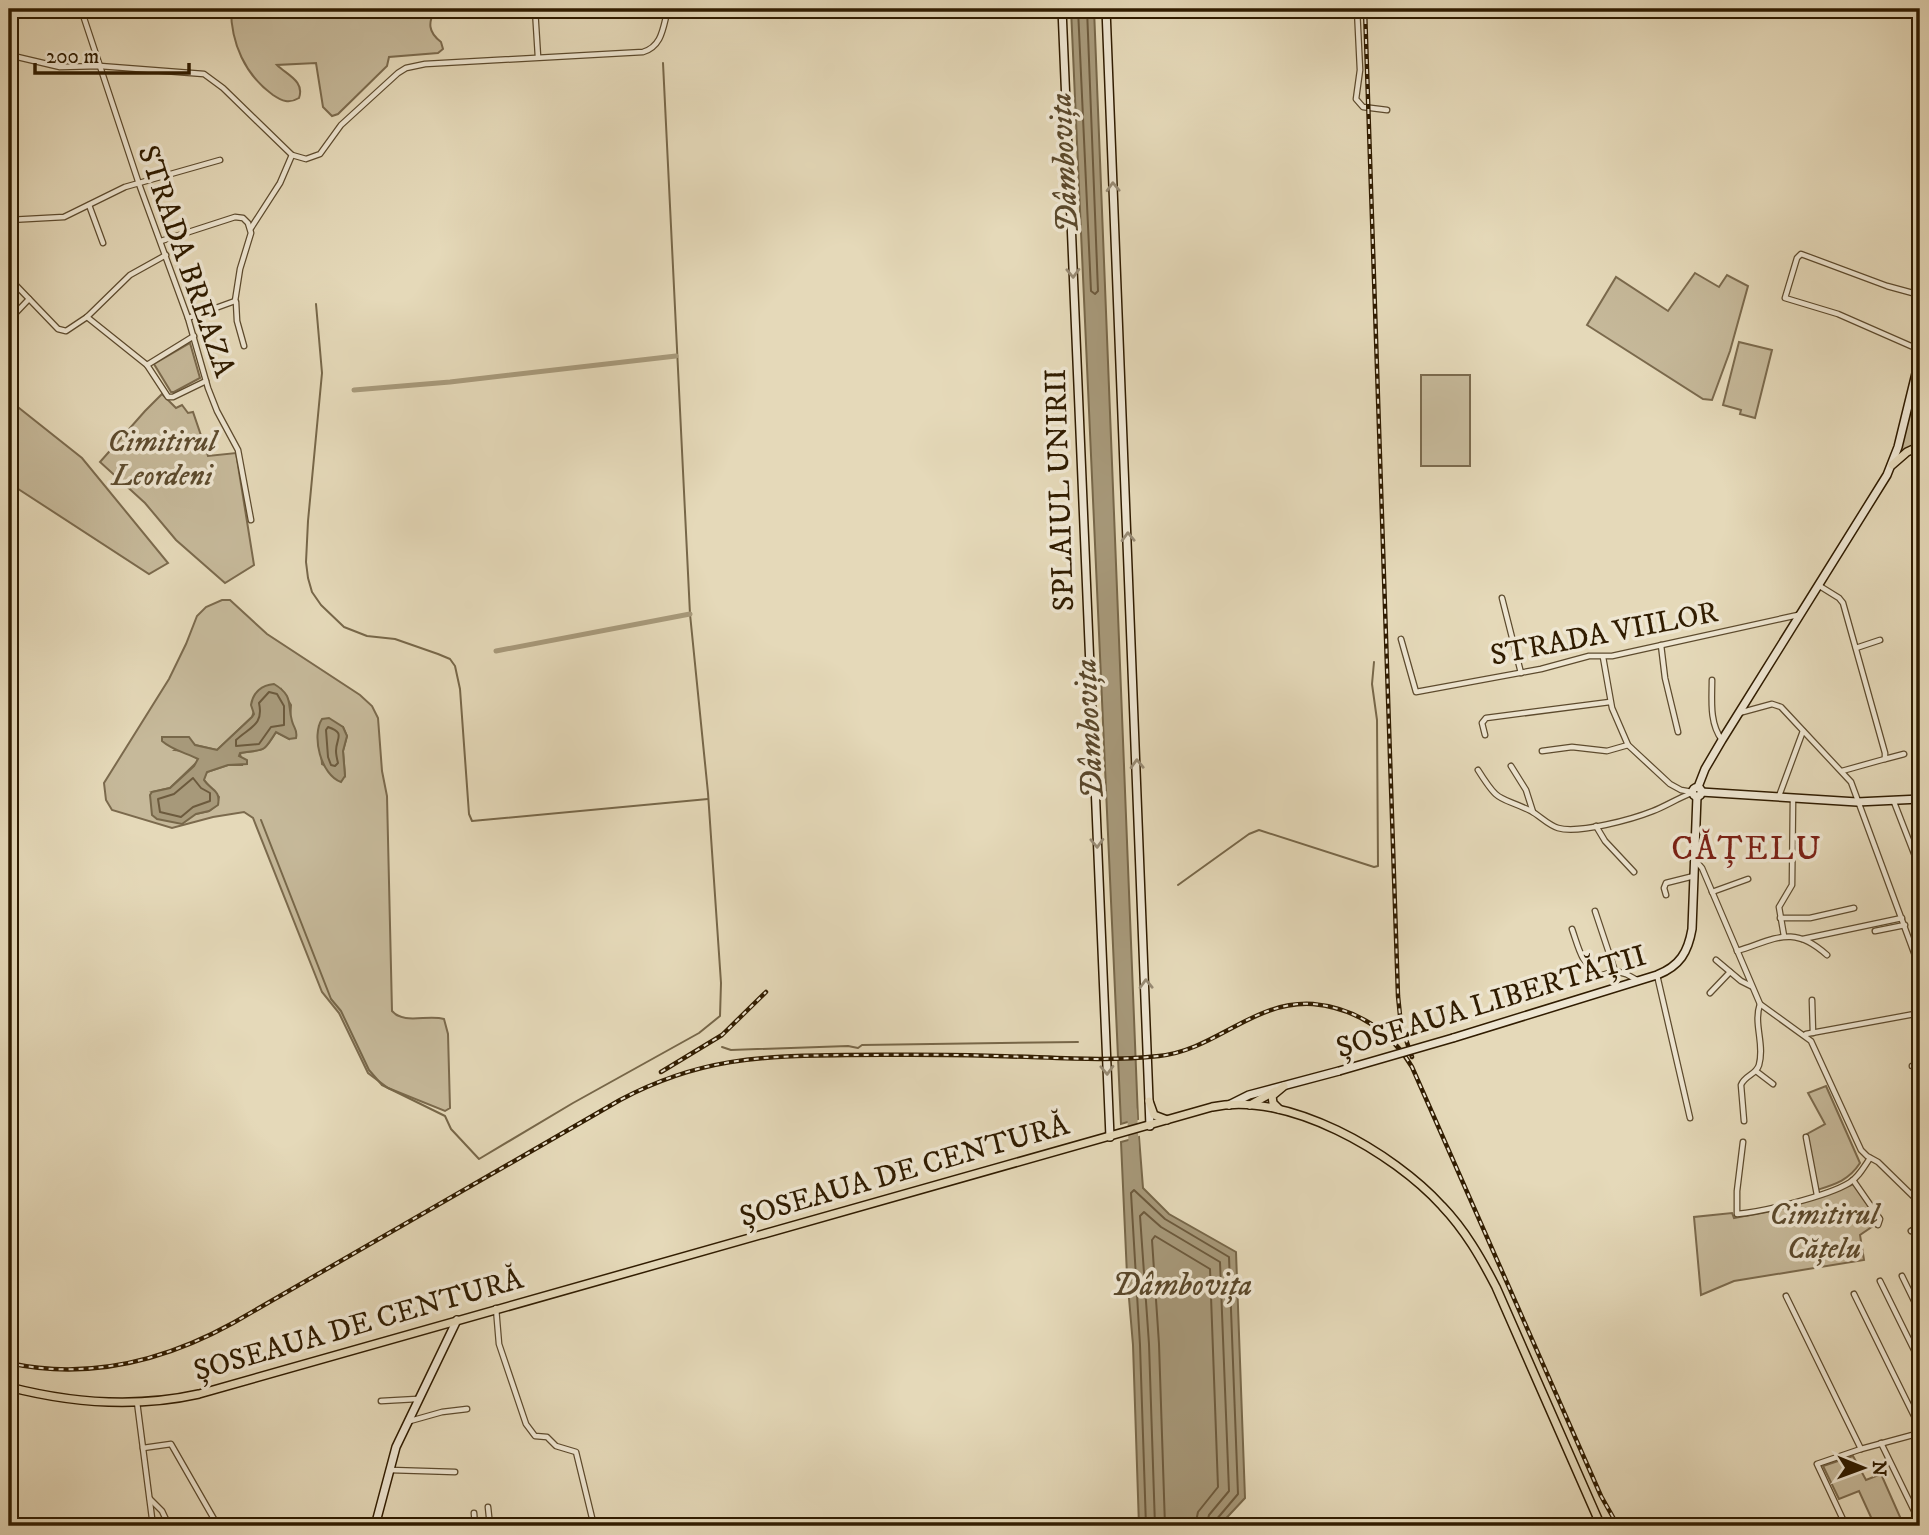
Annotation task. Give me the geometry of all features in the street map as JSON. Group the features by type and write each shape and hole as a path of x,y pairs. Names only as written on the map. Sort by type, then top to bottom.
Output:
{"main road":[{"name":"SPLAIUL UNIRII","path":"1062,9 1110,1137"},
{"path":"1106,9 1150,1126"},
{"name":"ȘOSEAUA LIBERTĂȚII","path":"1229,1105 1249,1095 1453,1038 1657,975 1674,967 1688,949 1692,929 1696,792 1705,769 1892,465 1920,358"},
{"path":"1892,465 1920,446"},
{"path":"1696,792 1857,802 1920,799"},
{"path":"1250,1105 1284,1086"},
{"path":"1275,1091 1273,1102 1279,1110"},
{"path":"1149,1101 1157,1117 1172,1120"},
{"name":"ȘOSEAUA DE CENTURĂ","path":"9,1387 61,1398 137,1402 177,1398 1212,1107 1250,1105 1279,1110 1323,1125 1380,1155 1428,1192 1463,1231 1496,1287 1601,1526"},
{"path":"375,1526 388,1470 406,1421 457,1320"}],"street":[{"path":"65,9 82,11"},
{"path":"536,9 538,57"},
{"path":"9,55 60,68 100,66 204,74 223,88 292,155 302,159 317,156 349,117 391,78 406,68 425,64 646,51 655,46 660,38 666,9"},
{"path":"1357,9 1360,70 1355,95 1363,107 1387,110"},
{"name":"STRADA BREAZA","path":"82,11 139,184 188,318 206,381 217,411 240,456 251,520"},
{"path":"244,346 235,301 240,269 251,237 251,229 280,183 292,155"},
{"path":"9,220 59,218 122,188 220,160"},
{"path":"89,205 103,243"},
{"path":"161,241 231,218 243,218 251,229"},
{"path":"1920,295 1887,286 1801,254 1797,258 1786,298 1839,314 1920,350"},
{"path":"9,278 60,330 68,330 87,317 130,275 166,256"},
{"path":"9,320 29,299"},
{"path":"188,318 235,301"},
{"path":"87,317 148,365 169,398 206,381"},
{"path":"148,365 194,336"},
{"path":"1818,585 1841,601 1885,759"},
{"path":"1502,598 1521,673"},
{"name":"STRADA VIILOR","path":"1401,639 1416,692 1521,673 1589,656 1603,657 1799,614"},
{"path":"1856,648 1880,640"},
{"path":"1661,645 1665,678 1678,732"},
{"path":"1603,657 1610,702 1628,745 1670,784 1681,790 1696,792"},
{"path":"1712,680 1713,720 1722,740"},
{"path":"1485,735 1482,723 1486,718 1610,702"},
{"path":"1738,714 1777,704 1851,782 1920,968"},
{"path":"1779,796 1803,731"},
{"path":"1542,751 1572,747 1607,751 1628,745"},
{"path":"1842,771 1904,754"},
{"path":"1511,766 1526,790 1533,812"},
{"path":"1478,770 1498,799 1533,812 1559,828 1596,826 1642,815 1696,792"},
{"path":"1784,936 1779,906 1791,889 1793,881 1793,797"},
{"path":"1894,802 1920,869"},
{"path":"1596,826 1605,841 1634,872"},
{"path":"1695,860 1701,866 1760,1004 1805,1034 1813,1045 1861,1150 1878,1162 1920,1203"},
{"path":"1666,895 1666,883 1694,876"},
{"path":"1712,892 1748,879"},
{"path":"1780,918 1810,918 1854,908"},
{"path":"1595,911 1615,971"},
{"path":"1803,939 1902,918"},
{"path":"1875,931 1905,925"},
{"path":"1572,929 1585,965 1599,976 1615,971 1638,981"},
{"path":"1737,951 1784,936 1813,942 1828,956"},
{"path":"1716,960 1751,986"},
{"path":"1710,993 1730,972"},
{"path":"1657,975 1690,1118"},
{"path":"1812,1000 1813,1032"},
{"path":"1756,1072 1762,1049 1757,1017 1760,1004"},
{"path":"1805,1034 1920,1013"},
{"path":"1912,1066 1920,1066"},
{"path":"1756,1072 1773,1084"},
{"path":"1744,1121 1741,1085 1745,1077 1756,1072"},
{"path":"1806,1137 1817,1195"},
{"path":"1743,1142 1737,1214 1788,1204 1853,1180 1870,1158"},
{"path":"1853,1180 1880,1219 1878,1225"},
{"path":"1911,1231 1920,1225"},
{"path":"1902,1276 1920,1313"},
{"path":"1880,1281 1920,1362"},
{"path":"1846,1526 1818,1464 1920,1431 1854,1294"},
{"path":"1786,1296 1861,1449"},
{"path":"496,1308 499,1344 526,1424 532,1434 547,1437 556,1446 575,1451 594,1526"},
{"path":"381,1401 417,1399"},
{"path":"137,1402 153,1526"},
{"path":"406,1421 467,1409"},
{"path":"1881,1443 1920,1523"},
{"path":"142,1448 171,1444 218,1526"},
{"path":"388,1470 455,1472"},
{"path":"149,1498 162,1511 169,1526"},
{"path":"488,1507 490,1526"},
{"path":"474,1513 475,1526"}],"green space":[{"path":"231,9 435,9 430,27 443,49 438,53 389,57 387,66 338,114 332,116 323,107 316,63 277,65 300,87 299,98 295,100 283,100 263,87 247,68 237,46"},
{"path":"1695,273 1719,287 1727,275 1748,286 1730,351 1712,400 1703,399 1587,325 1616,277 1668,311"},
{"path":"1739,342 1772,350 1755,418 1740,414 1741,410 1723,405"},
{"path":"190,343 200,378 171,392 154,364"},
{"path":"1920,368 1920,443 1901,453 1900,450"},
{"path":"1421,375 1470,375 1470,466 1421,466"},
{"name":"Cimitirul Leordeni","path":"162,394 176,408 182,405 188,413 193,412 208,456 236,453 254,565 225,583 176,540 145,503 100,462"},
{"path":"9,400 82,458 168,563 149,574 9,483"},
{"path":"222,600 230,600 267,634 360,695 372,706 378,718 382,771 387,796 392,1011 403,1017 444,1019 448,1034 450,1108 445,1111 388,1088 368,1073 339,1013 322,992 253,818 244,812 172,828 112,810 106,800 104,783 169,679 197,616 206,607","holes":["281,689 291,705 289,739 276,732 262,749 240,753 242,765 228,765 207,772 203,779 219,797 217,805 209,811 196,814 152,792 170,788 197,762 198,759 184,751 175,750 191,741 195,745 217,750 252,717 254,711","319,726 343,727 347,736 343,751 345,776 322,764"]},
{"path":"1826,1086 1860,1163 1842,1181 1817,1190 1807,1134 1825,1124 1808,1093"},
{"name":"Cimitirul Cățelu","path":"1854,1184 1879,1222 1860,1235 1864,1260 1734,1281 1701,1295 1694,1217 1732,1213 1734,1218 1790,1207"},
{"path":"1853,1456 1866,1480 1881,1474 1904,1526 1875,1526 1859,1491 1839,1499 1823,1466"}],"water":[{"path":"1071,9 1094,9 1138,1119 1121,1124"},
{"path":"274,684 287,696 296,738 289,739 276,732 262,750 240,753 239,756 247,760 247,764 228,765 207,772 204,780 219,800 218,805 209,811 196,814 182,824 157,819 152,815 152,792 170,788 198,759 170,747 162,741 162,737 189,737 195,745 217,750 252,717 254,714 251,705 256,693"},
{"path":"329,718 343,727 347,736 343,751 345,776 341,782 328,772 318,745 319,726 322,719"},
{"name":"Dâmbovița","path":"1139,1137 1143,1188 1169,1214 1236,1252 1245,1498 1219,1526 1139,1526 1133,1345 1121,1142"}],"waterway":[{"path":"261,820 331,999 341,1011 369,1070 382,1085 445,1116 451,1129 479,1159 699,1033 720,1016 721,983 708,793 690,614 663,63"},
{"path":"316,304 322,373 306,562 312,592 321,605 344,627 367,636 395,639 438,654 450,659 455,666 460,689 469,814 472,821 708,799"},
{"path":"354,390 450,382 676,356"},
{"path":"496,651 690,614"},
{"path":"1178,885 1249,834 1259,830 1374,867 1378,866 1377,720 1372,684 1374,662"},
{"path":"722,1047 731,1050 1078,1042"},
{"name":"Dâmbovița","path":"1132,1111 1134,1152"}],"railway":[{"path":"1365,9 1398,996 1401,1025 1412,1057"},
{"path":"661,1072 722,1035 766,992"},
{"path":"9,1363 38,1368 96,1368 124,1364 180,1348 233,1323 620,1100 677,1075 730,1062 815,1055 1098,1059 1159,1056 1199,1045 1272,1010 1313,1004 1343,1010 1370,1023 1394,1043 1412,1067 1601,1496 1618,1526"}],"district":[{"name":"CĂȚELU","path":"1747,847"}]}
